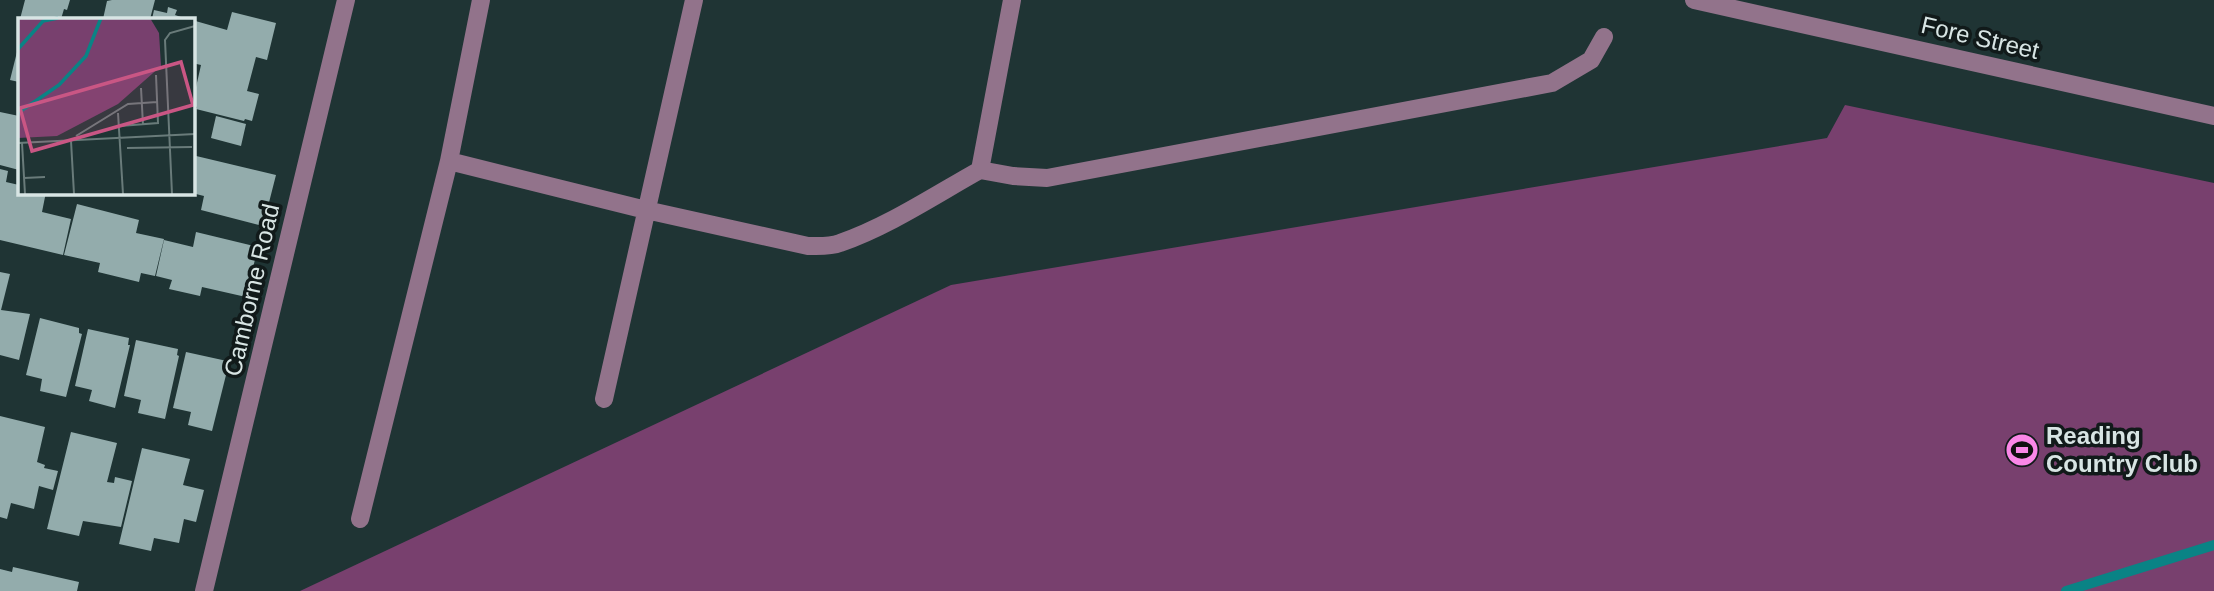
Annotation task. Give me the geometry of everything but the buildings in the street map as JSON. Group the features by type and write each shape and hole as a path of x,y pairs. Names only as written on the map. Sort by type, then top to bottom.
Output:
{"street":[{"name":"Camborne Road","path":"204,591 346,0"},
{"path":"360,519 449,161 481,0"},
{"path":"604,399 694,0"},
{"path":"980,170 1012,0"},
{"name":"Fore Street","path":"1694,0 2214,116"},
{"path":"449,161 646,210 808,246 827,246 890,219 980,170 1047,178 1552,83 1591,60 1604,37"}],"shaded area":[{"name":"Reading Country Club","path":"1845,105 2214,183 2214,591 300,591 951,285 1827,138"}],"waterway":[{"path":"2066,591 2214,545"}],"place":[{"name":"Reading Country Club","path":"2022,450"}]}
